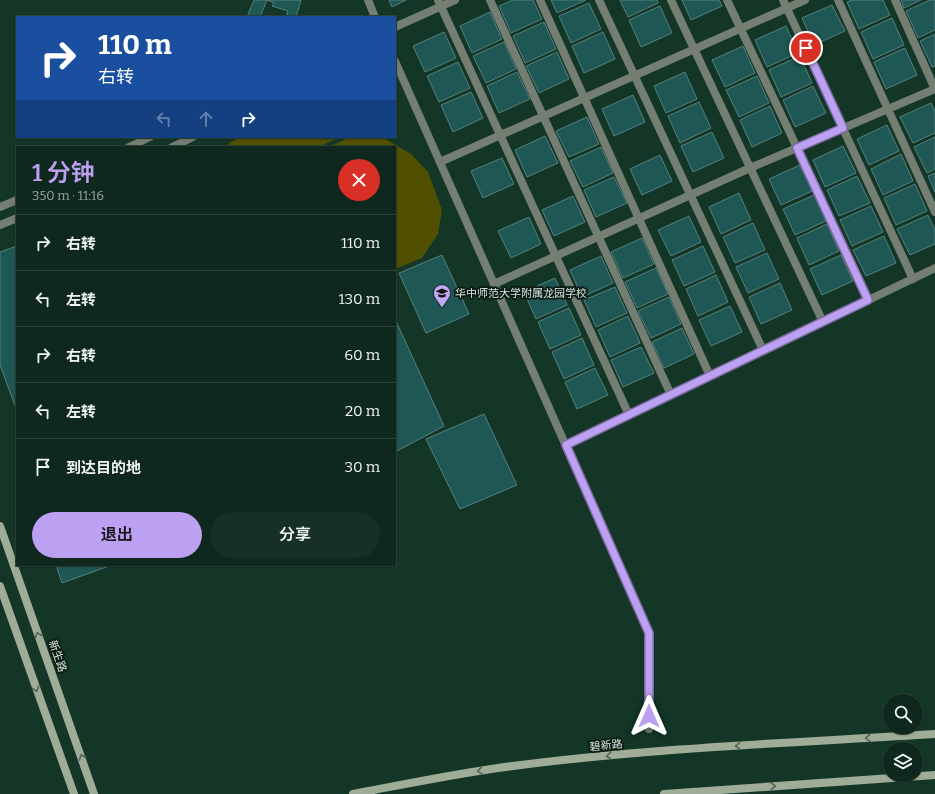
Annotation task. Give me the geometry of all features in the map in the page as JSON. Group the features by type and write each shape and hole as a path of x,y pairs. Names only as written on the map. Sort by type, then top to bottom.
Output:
{"main road":[{"name":"新生路","path":"0,526 94,794"},
{"path":"0,586 74,794"},
{"name":"碧新路","path":"353,794 498,768 568,760 705,748 935,734"},
{"path":"664,794 715,792 935,776"}],"street":[{"path":"368,0 375,16"},
{"path":"396,26 439,3 454,0"},
{"path":"490,0 671,394"},
{"path":"540,0 710,376"},
{"path":"599,0 763,350"},
{"path":"671,0 823,322"},
{"path":"727,0 868,300"},
{"path":"783,0 913,279"},
{"path":"440,162 805,0"},
{"path":"838,0 935,212"},
{"path":"494,284 750,168 935,89 895,0"},
{"path":"439,3 629,415"},
{"path":"396,63 649,633 649,729"},
{"path":"131,146 148,138"},
{"path":"174,146 191,138"},
{"path":"0,207 16,200"},
{"path":"0,225 16,218"},
{"path":"566,445 935,268"}],"shaded area":[{"path":"239,138 337,138 321,146 227,146 229,143"},
{"path":"349,138 384,138 411,154 428,172 442,210 438,234 422,258 396,269 396,146 330,146"}],"building":[{"path":"254,0 267,0 260,16 247,16"},
{"path":"267,0 301,0 296,16 286,16 288,11 272,6 274,3"},
{"path":"389,0 406,0 392,7"},
{"path":"513,0 533,0 542,19 511,33 499,6"},
{"path":"551,0 586,0 557,13"},
{"path":"620,0 657,0 658,3 628,17"},
{"path":"682,0 719,0 722,6 691,20"},
{"path":"852,0 883,0 890,15 859,29 847,2"},
{"path":"901,0 921,0 904,8"},
{"path":"930,0 935,0 935,30 918,38 906,11"},
{"path":"589,3 601,29 571,43 559,16"},
{"path":"832,5 845,31 814,45 802,18"},
{"path":"660,6 672,33 641,47 629,20"},
{"path":"490,12 502,39 472,53 460,26"},
{"path":"892,18 904,45 873,59 861,32"},
{"path":"544,22 556,49 525,63 513,36"},
{"path":"786,26 798,53 767,67 755,40"},
{"path":"444,32 456,58 425,72 413,46"},
{"path":"603,32 615,59 584,73 572,46"},
{"path":"935,34 935,66 932,67 920,41"},
{"path":"504,42 516,69 486,83 473,56"},
{"path":"743,46 755,73 725,87 712,60"},
{"path":"905,48 917,75 886,89 874,62"},
{"path":"557,52 569,79 539,93 526,66"},
{"path":"800,56 812,83 781,97 769,70"},
{"path":"458,62 470,88 439,102 427,76"},
{"path":"517,72 530,99 499,113 487,86"},
{"path":"685,72 697,99 666,113 654,86"},
{"path":"757,76 769,103 739,117 726,90"},
{"path":"813,86 826,113 795,127 783,100"},
{"path":"471,92 483,118 453,132 441,105"},
{"path":"633,95 645,122 614,136 602,109"},
{"path":"699,102 711,128 680,143 668,116"},
{"path":"931,103 935,111 935,133 913,143 900,117"},
{"path":"770,106 782,133 752,147 740,120"},
{"path":"587,117 599,144 569,157 556,131"},
{"path":"887,125 899,151 869,165 857,139"},
{"path":"712,132 724,158 693,172 681,146"},
{"path":"545,136 558,163 527,177 515,150"},
{"path":"935,137 935,169 927,173 914,147"},
{"path":"843,146 856,173 825,187 813,160"},
{"path":"601,147 613,173 583,187 570,161"},
{"path":"901,154 913,181 883,195 871,169"},
{"path":"660,155 672,181 642,195 630,169"},
{"path":"502,158 514,184 483,198 471,171"},
{"path":"800,165 812,191 781,205 769,179"},
{"path":"935,173 935,192 928,176"},
{"path":"857,176 870,203 839,216 827,190"},
{"path":"614,177 627,203 596,217 584,190"},
{"path":"915,184 927,211 896,225 884,198"},
{"path":"739,193 751,220 721,234 709,207"},
{"path":"814,195 826,221 795,235 783,209"},
{"path":"573,196 585,222 554,236 542,210"},
{"path":"871,206 883,232 852,246 840,220"},
{"path":"928,215 935,230 935,244 910,255 897,229"},
{"path":"689,216 701,242 671,256 658,230"},
{"path":"529,217 541,244 511,258 498,231"},
{"path":"753,223 765,250 735,263 723,237"},
{"path":"827,224 839,251 809,265 797,238"},
{"path":"884,236 896,263 866,276 853,250"},
{"path":"642,238 654,264 623,278 611,252"},
{"path":"16,246 16,408 0,365 0,252"},
{"path":"703,246 715,272 684,286 672,260"},
{"path":"767,253 779,279 748,293 736,267"},
{"path":"442,255 469,314 426,333 399,273"},
{"path":"841,255 853,281 822,295 810,269"},
{"path":"601,256 613,283 582,297 570,270"},
{"path":"656,268 668,294 637,308 625,282"},
{"path":"716,275 728,302 698,316 686,289"},
{"path":"555,278 567,305 536,319 524,292"},
{"path":"780,283 792,310 761,324 749,297"},
{"path":"615,287 627,313 596,327 584,300"},
{"path":"669,297 681,324 651,338 638,311"},
{"path":"730,306 742,332 711,346 699,320"},
{"path":"569,308 581,335 550,349 538,322"},
{"path":"628,316 640,343 610,357 598,330"},
{"path":"396,321 444,426 396,451"},
{"path":"682,328 694,354 664,368 652,342"},
{"path":"582,338 594,365 564,379 552,352"},
{"path":"641,347 654,373 623,387 611,360"},
{"path":"595,368 608,395 577,409 565,382"},
{"path":"484,414 517,485 460,509 426,439"},
{"path":"56,566 109,566 62,583"}],"place":[{"name":"华中师范大学附属龙园学校","path":"442,308"}],"route":[{"path":"649,716 649,633 566,445 868,300 797,148 843,128 806,48"}]}
